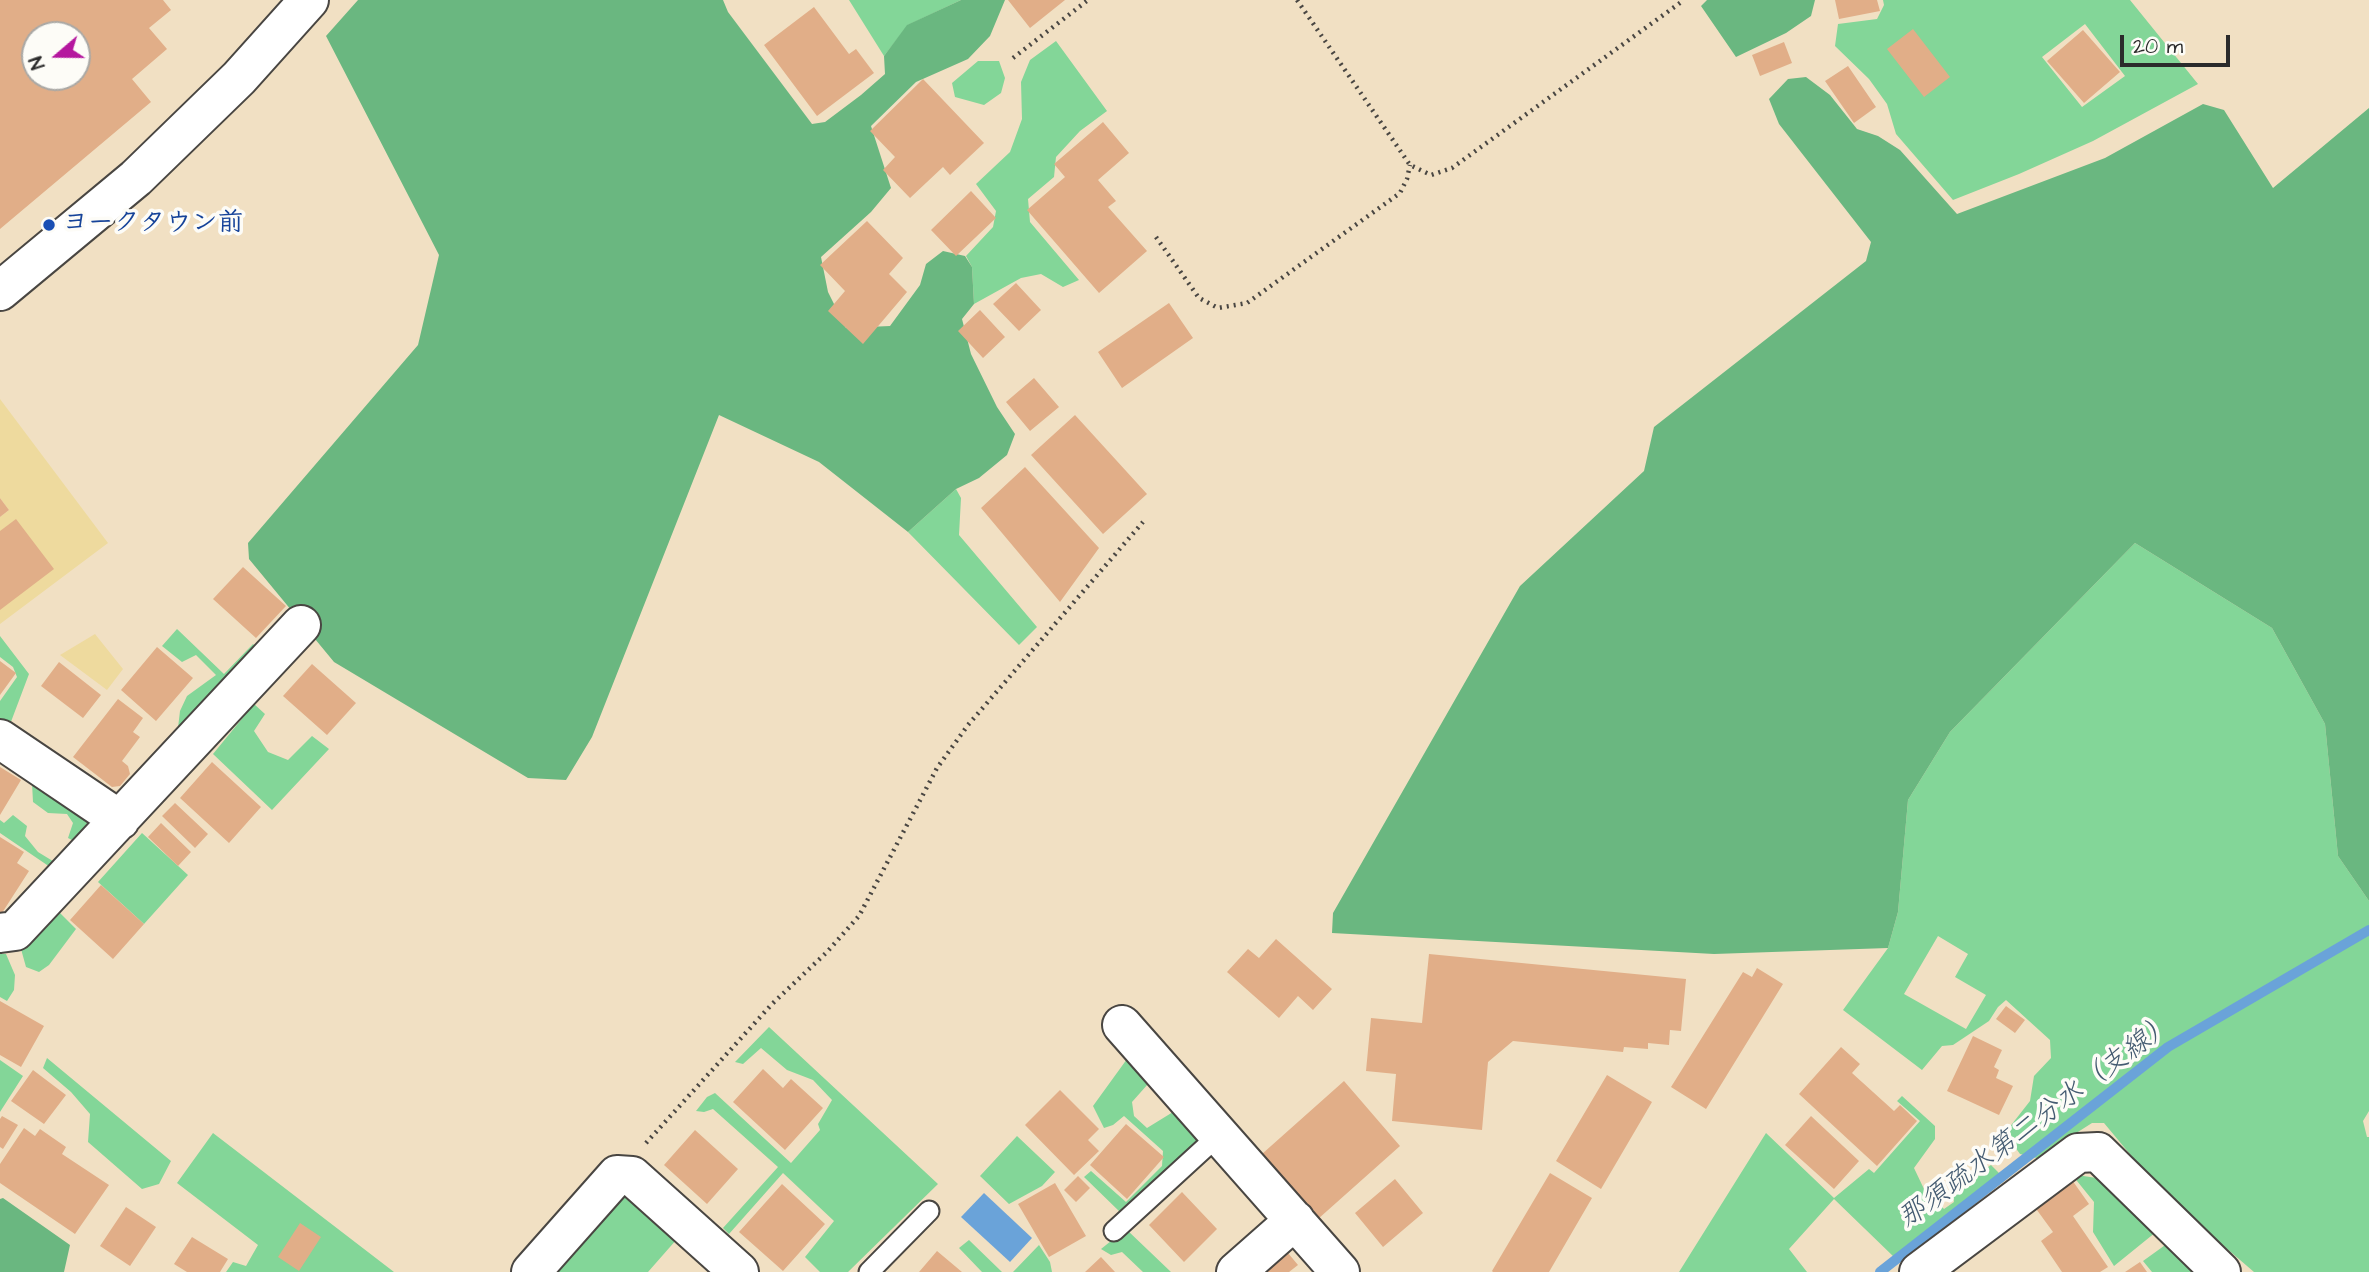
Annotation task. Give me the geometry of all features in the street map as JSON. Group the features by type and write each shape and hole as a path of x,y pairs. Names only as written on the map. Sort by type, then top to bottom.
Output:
{"street":[{"path":"0,291 136,178 239,78 309,0"},
{"path":"0,933 15,931 301,625"},
{"path":"0,739 120,820"},
{"path":"1122,1026 1340,1272"},
{"path":"1919,1272 2078,1153 2098,1152 2221,1272"},
{"path":"531,1272 617,1175 632,1176 739,1272"},
{"path":"1236,1272 1295,1220"}],"lane":[{"path":"1114,1231 1220,1134"},
{"path":"869,1272 929,1211"}],"path":[{"path":"1013,58 1088,0"},
{"path":"1297,0 1410,165 1431,175 1452,168 1684,0"},
{"path":"1156,237 1199,299 1218,308 1247,303 1400,193 1410,165"},
{"path":"617,1175 772,1004 827,952 859,916 937,768 968,725 1143,522"}],"green space":[{"path":"358,0 723,0 728,12 812,124 825,122 885,74 884,56 907,25 961,0 1005,0 990,36 968,59 916,82 871,126 891,188 871,212 821,257 828,292 846,328 890,326 920,285 926,264 943,251 965,256 972,267 974,304 962,319 971,354 997,407 1015,434 1007,455 979,478 956,489 908,532 819,462 719,415 592,737 566,780 528,778 334,662 249,559 248,543 418,345 439,255 326,36"},
{"path":"849,0 961,0 908,25 884,56"},
{"path":"1707,0 1815,0 1811,16 1786,33 1736,57 1701,6"},
{"path":"1883,0 2130,0 2198,84 2093,141 1953,200 1896,134 1887,104 1869,79 1835,46 1838,24 1877,19 1884,5","holes":["2085,24 2125,76 2082,107 2042,57"]},
{"path":"1056,41 1107,111 1080,131 1056,157 1054,177 1028,199 1030,222 1079,280 1063,287 1041,274 1021,278 974,304 972,267 966,256 993,227 996,211 976,184 1010,152 1022,119 1021,82 1030,60"},
{"path":"978,61 999,61 1005,78 1001,93 984,105 955,97 952,83"},
{"path":"1806,77 1830,95 1857,129 1878,136 1900,150 1957,214 2105,158 2203,104 2224,110 2273,188 2369,108 2369,901 2338,856 2325,724 2272,628 2135,543 1950,732 1908,800 1898,912 1888,948 1714,954 1332,933 1333,913 1520,586 1644,471 1654,427 1866,261 1871,242 1779,124 1769,99 1788,79"},
{"path":"956,489 961,498 959,535 1037,627 1019,645 908,532"},
{"path":"2135,543 2272,628 2325,724 2338,856 2369,901 2369,1111 2363,1121 2369,1137 2369,1272 2254,1272 2204,1229 2134,1159 2104,1123 2092,1123 2037,1158 2020,1154 2005,1133 2030,1101 2034,1076 2051,1058 2050,1040 2006,1000 1989,1021 1953,1045 1942,1046 1922,1070 1843,1010 1888,948 1898,912 1908,800 1950,732","holes":["1938,936 1968,954 1955,977 1986,995 1966,1029 1904,994"]},
{"path":"177,629 224,674 253,644 257,648 177,736 180,711 187,696 216,675 196,655 182,662 162,646"},
{"path":"0,636 29,674 9,727 0,721 0,701 17,677 13,667 0,657"},
{"path":"254,704 265,714 254,731 268,752 288,760 312,736 329,749 272,810 213,754"},
{"path":"32,783 90,814 89,824 76,842 68,838 73,823 67,814 48,813 33,802"},
{"path":"13,815 27,826 25,836 38,852 56,863 50,867 0,833 0,820 4,823"},
{"path":"142,833 188,875 144,924 98,882"},
{"path":"60,913 76,929 49,965 39,972 26,967 21,949"},
{"path":"0,954 6,954 15,975 14,990 7,1001 0,997"},
{"path":"769,1027 938,1184 848,1272 820,1272 805,1257 834,1221 783,1173 729,1234 723,1228 778,1167 713,1109 696,1111 707,1097 715,1093 791,1163 820,1130 818,1124 832,1100 813,1080 787,1070 761,1048 743,1064 735,1062"},
{"path":"47,1058 171,1161 159,1184 142,1189 88,1142 90,1114 71,1092 43,1068"},
{"path":"1127,1059 1148,1084 1132,1102 1134,1116 1147,1128 1173,1112 1199,1139 1121,1213 1084,1177 1091,1171 1126,1202 1162,1166 1163,1151 1124,1116 1104,1128 1093,1106"},
{"path":"0,1060 23,1076 0,1112"},
{"path":"1902,1096 1935,1126 1935,1139 1914,1168 1924,1189 1944,1209 1954,1202 1952,1192 1991,1165 2000,1174 1894,1257 1834,1199 1789,1249 1807,1272 1679,1272 1766,1133 1834,1198 1869,1169 1874,1173 1920,1121 1897,1101"},
{"path":"213,1133 394,1272 226,1272 233,1262 246,1266 258,1245 177,1183"},
{"path":"1017,1136 1055,1172 1042,1186 1009,1204 980,1176"},
{"path":"2073,1176 2103,1179 2156,1232 2114,1266 2093,1232 2094,1202"},
{"path":"627,1195 677,1239 648,1272 554,1272 611,1201"},
{"path":"3,1198 70,1245 64,1272 0,1272 0,1199"},
{"path":"1126,1229 1171,1272 1143,1272 1122,1252 1111,1255 1101,1249"},
{"path":"969,1240 1002,1272 982,1272 959,1248"},
{"path":"2168,1243 2196,1272 2152,1272 2143,1261"},
{"path":"1039,1245 1050,1262 1052,1272 1013,1272"}],"sand":[{"path":"0,399 108,543 0,624 0,517 9,510 0,498"},
{"path":"95,634 123,669 107,690 60,655"}],"water":[{"path":"984,1193 1032,1238 1010,1262 961,1217"}],"building":[{"path":"0,0 163,0 171,10 149,28 167,49 132,79 151,102 0,229"},
{"path":"1008,0 1065,0 1030,28"},
{"path":"1835,0 1877,0 1880,11 1839,19"},
{"path":"814,7 849,54 856,49 874,73 817,116 764,45"},
{"path":"1913,29 1950,77 1924,97 1887,49"},
{"path":"2083,30 2120,72 2084,103 2047,61"},
{"path":"1784,42 1792,63 1760,76 1752,55"},
{"path":"1848,66 1876,107 1854,123 1825,81"},
{"path":"923,79 984,143 950,175 943,167 910,198 883,170 895,157 870,131"},
{"path":"1103,122 1129,153 1098,180 1116,201 1108,207 1147,251 1099,293 1027,210 1065,177 1054,164"},
{"path":"971,191 996,218 956,256 931,230"},
{"path":"867,221 903,258 889,274 907,292 863,344 828,311 845,291 820,265"},
{"path":"1016,283 1041,310 1019,331 993,304"},
{"path":"1169,303 1193,338 1122,388 1098,352"},
{"path":"980,310 1005,337 983,358 958,331"},
{"path":"1034,378 1059,407 1030,431 1006,402"},
{"path":"1075,415 1147,494 1103,534 1031,455"},
{"path":"1025,467 1099,548 1060,602 981,508"},
{"path":"0,498 9,510 0,517"},
{"path":"16,519 54,569 0,610 0,531"},
{"path":"243,567 286,606 256,638 213,599"},
{"path":"157,647 193,678 156,721 121,690"},
{"path":"0,661 16,673 0,695"},
{"path":"59,662 101,695 83,718 41,686"},
{"path":"312,664 356,703 327,735 283,696"},
{"path":"118,699 143,718 133,732 140,737 122,761 128,766 130,774 120,786 112,787 73,757"},
{"path":"212,762 261,807 229,843 180,798"},
{"path":"0,767 21,780 0,815"},
{"path":"175,803 208,834 195,848 162,816"},
{"path":"161,823 191,852 178,866 148,837"},
{"path":"0,837 24,852 17,863 29,871 2,913 0,912"},
{"path":"101,885 144,924 113,959 70,920"},
{"path":"1276,939 1332,989 1313,1010 1298,996 1279,1018 1227,972 1248,949 1259,958"},
{"path":"1429,954 1686,979 1681,1031 1670,1030 1669,1045 1648,1043 1648,1049 1624,1047 1623,1052 1513,1041 1488,1062 1482,1130 1392,1121 1396,1074 1366,1071 1371,1018 1422,1023"},
{"path":"1757,968 1783,984 1706,1109 1671,1087 1743,972 1752,977"},
{"path":"0,1001 44,1026 21,1067 0,1055"},
{"path":"2006,1006 2025,1020 2015,1033 1996,1019"},
{"path":"1973,1036 2002,1050 1994,1067 1999,1070 1996,1078 2013,1086 1999,1115 1947,1091"},
{"path":"1841,1047 1860,1064 1852,1073 1894,1111 1900,1105 1917,1121 1877,1166 1799,1094"},
{"path":"763,1069 783,1088 791,1079 823,1108 785,1150 733,1102"},
{"path":"33,1070 66,1095 44,1124 11,1101"},
{"path":"1607,1075 1652,1102 1601,1189 1556,1161"},
{"path":"1344,1081 1400,1146 1318,1219 1262,1154"},
{"path":"1060,1090 1099,1129 1088,1140 1099,1151 1074,1175 1025,1125"},
{"path":"2,1116 18,1125 3,1149 0,1147"},
{"path":"1811,1116 1859,1161 1834,1189 1785,1145"},
{"path":"1126,1124 1164,1157 1127,1199 1090,1165"},
{"path":"24,1128 35,1136 40,1129 66,1147 62,1154 109,1185 75,1234 0,1183 0,1164"},
{"path":"695,1130 738,1169 707,1204 664,1165"},
{"path":"1550,1173 1592,1198 1549,1272 1493,1272 1492,1271"},
{"path":"1078,1176 1090,1188 1076,1202 1064,1190"},
{"path":"1395,1179 1423,1213 1383,1247 1355,1213"},
{"path":"2072,1180 2089,1204 2073,1216 2108,1267 2100,1272 2062,1272 2041,1241 2053,1232 2034,1206"},
{"path":"1055,1183 1086,1236 1049,1257 1018,1204"},
{"path":"782,1184 825,1224 783,1271 739,1232"},
{"path":"1182,1192 1217,1229 1184,1262 1149,1225"},
{"path":"126,1207 156,1227 130,1266 100,1246"},
{"path":"300,1223 321,1237 299,1271 278,1257"},
{"path":"192,1237 228,1259 220,1272 187,1272 174,1264"},
{"path":"937,1251 962,1272 919,1272"},
{"path":"1288,1253 1298,1265 1289,1272 1266,1272"},
{"path":"1101,1257 1115,1272 1085,1272"},
{"path":"2140,1262 2147,1272 2125,1272"}],"waterway":[{"name":"那須疏水第二分水（支線）","path":"1880,1272 2168,1047 2369,930"}],"place":[{"name":"ヨークタウン前","path":"49,225"}]}
